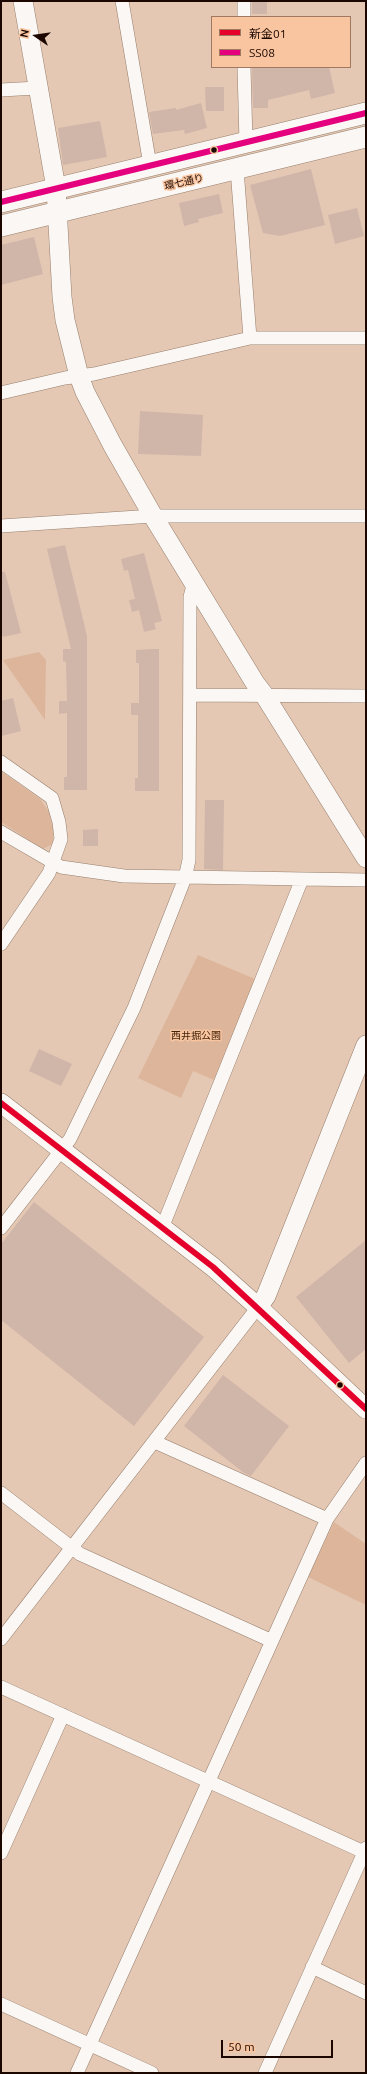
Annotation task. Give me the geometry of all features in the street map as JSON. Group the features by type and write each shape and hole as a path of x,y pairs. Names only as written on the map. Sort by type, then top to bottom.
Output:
{"main road":[{"path":"1,202 366,114"},
{"name":"環七通り","path":"1,226 366,137"}],"street":[{"path":"23,1 37,88 56,188 63,305 70,344 79,376 100,422 153,516 255,683 265,696 366,858"},
{"path":"122,1 150,165"},
{"path":"244,1 244,16"},
{"path":"244,68 246,143"},
{"path":"1,90 37,88"},
{"path":"237,169 250,338"},
{"path":"1,393 250,338 366,338"},
{"path":"1,526 153,516 366,516"},
{"path":"1,1228 70,1139 134,1008 185,878 189,860 190,597 194,582"},
{"path":"190,695 366,696"},
{"path":"1,762 52,798 62,831 60,846 49,873 1,944"},
{"path":"1,832 61,867 124,876 366,880"},
{"path":"162,1228 302,878"},
{"path":"1,1639 70,1548 155,1442 266,1296 366,1045"},
{"path":"1,1103 212,1267 258,1307 366,1409"},
{"path":"155,1442 327,1519"},
{"path":"77,2073 327,1519 366,1464"},
{"path":"1,1493 70,1548 272,1641"},
{"path":"1,1687 365,1851 265,2073"},
{"path":"1,1853 63,1715"},
{"path":"312,1967 366,1993"},
{"path":"1,2004 152,2073"}],"green space":[{"path":"39,652 46,660 45,720 3,660"},
{"path":"1,771 40,799 49,812 53,829 53,844 43,849 1,822"},
{"name":"西井掘公園","path":"198,955 255,979 214,1080 193,1071 181,1098 138,1078"},
{"path":"334,1522 366,1544 366,1605 308,1577"}],"building":[{"path":"252,1 267,1 267,14 252,14"},
{"path":"252,68 329,68 335,93 311,99 309,90 268,100 268,108 253,108"},
{"path":"205,87 224,87 224,111 206,111"},
{"path":"201,103 207,128 185,134 184,130 153,134 149,112 176,108 176,110"},
{"path":"100,121 107,157 63,165 58,128"},
{"path":"311,169 325,225 280,236 263,233 250,185"},
{"path":"219,194 223,213 198,219 199,222 184,226 179,203"},
{"path":"357,208 364,236 335,244 328,215"},
{"path":"34,237 43,274 1,285 1,245"},
{"path":"140,411 203,415 201,456 138,454"},
{"path":"65,545 87,636 87,790 64,790 64,777 67,777 67,713 59,714 59,701 67,701 66,662 63,661 63,649 71,649 47,549"},
{"path":"144,553 162,621 154,623 156,629 144,632 139,610 132,612 129,600 135,599 128,570 124,571 121,559"},
{"path":"1,572 5,572 21,633 3,637 1,631"},
{"path":"159,649 159,791 135,791 135,778 138,778 138,715 131,715 131,703 139,703 139,663 136,663 136,650"},
{"path":"13,698 21,731 1,736 1,701"},
{"path":"205,800 224,800 223,870 204,869"},
{"path":"98,829 98,846 83,846 83,830"},
{"path":"39,1049 72,1064 61,1086 29,1071"},
{"path":"34,1202 204,1337 134,1426 1,1320 1,1244"},
{"path":"366,1240 366,1349 349,1363 296,1297"},
{"path":"223,1375 289,1426 251,1476 244,1473 184,1426"}],"transit line":[{"name":"SS08","path":"1,202 366,113"},
{"name":"新金01","path":"1,1103 213,1267 366,1409"}]}
